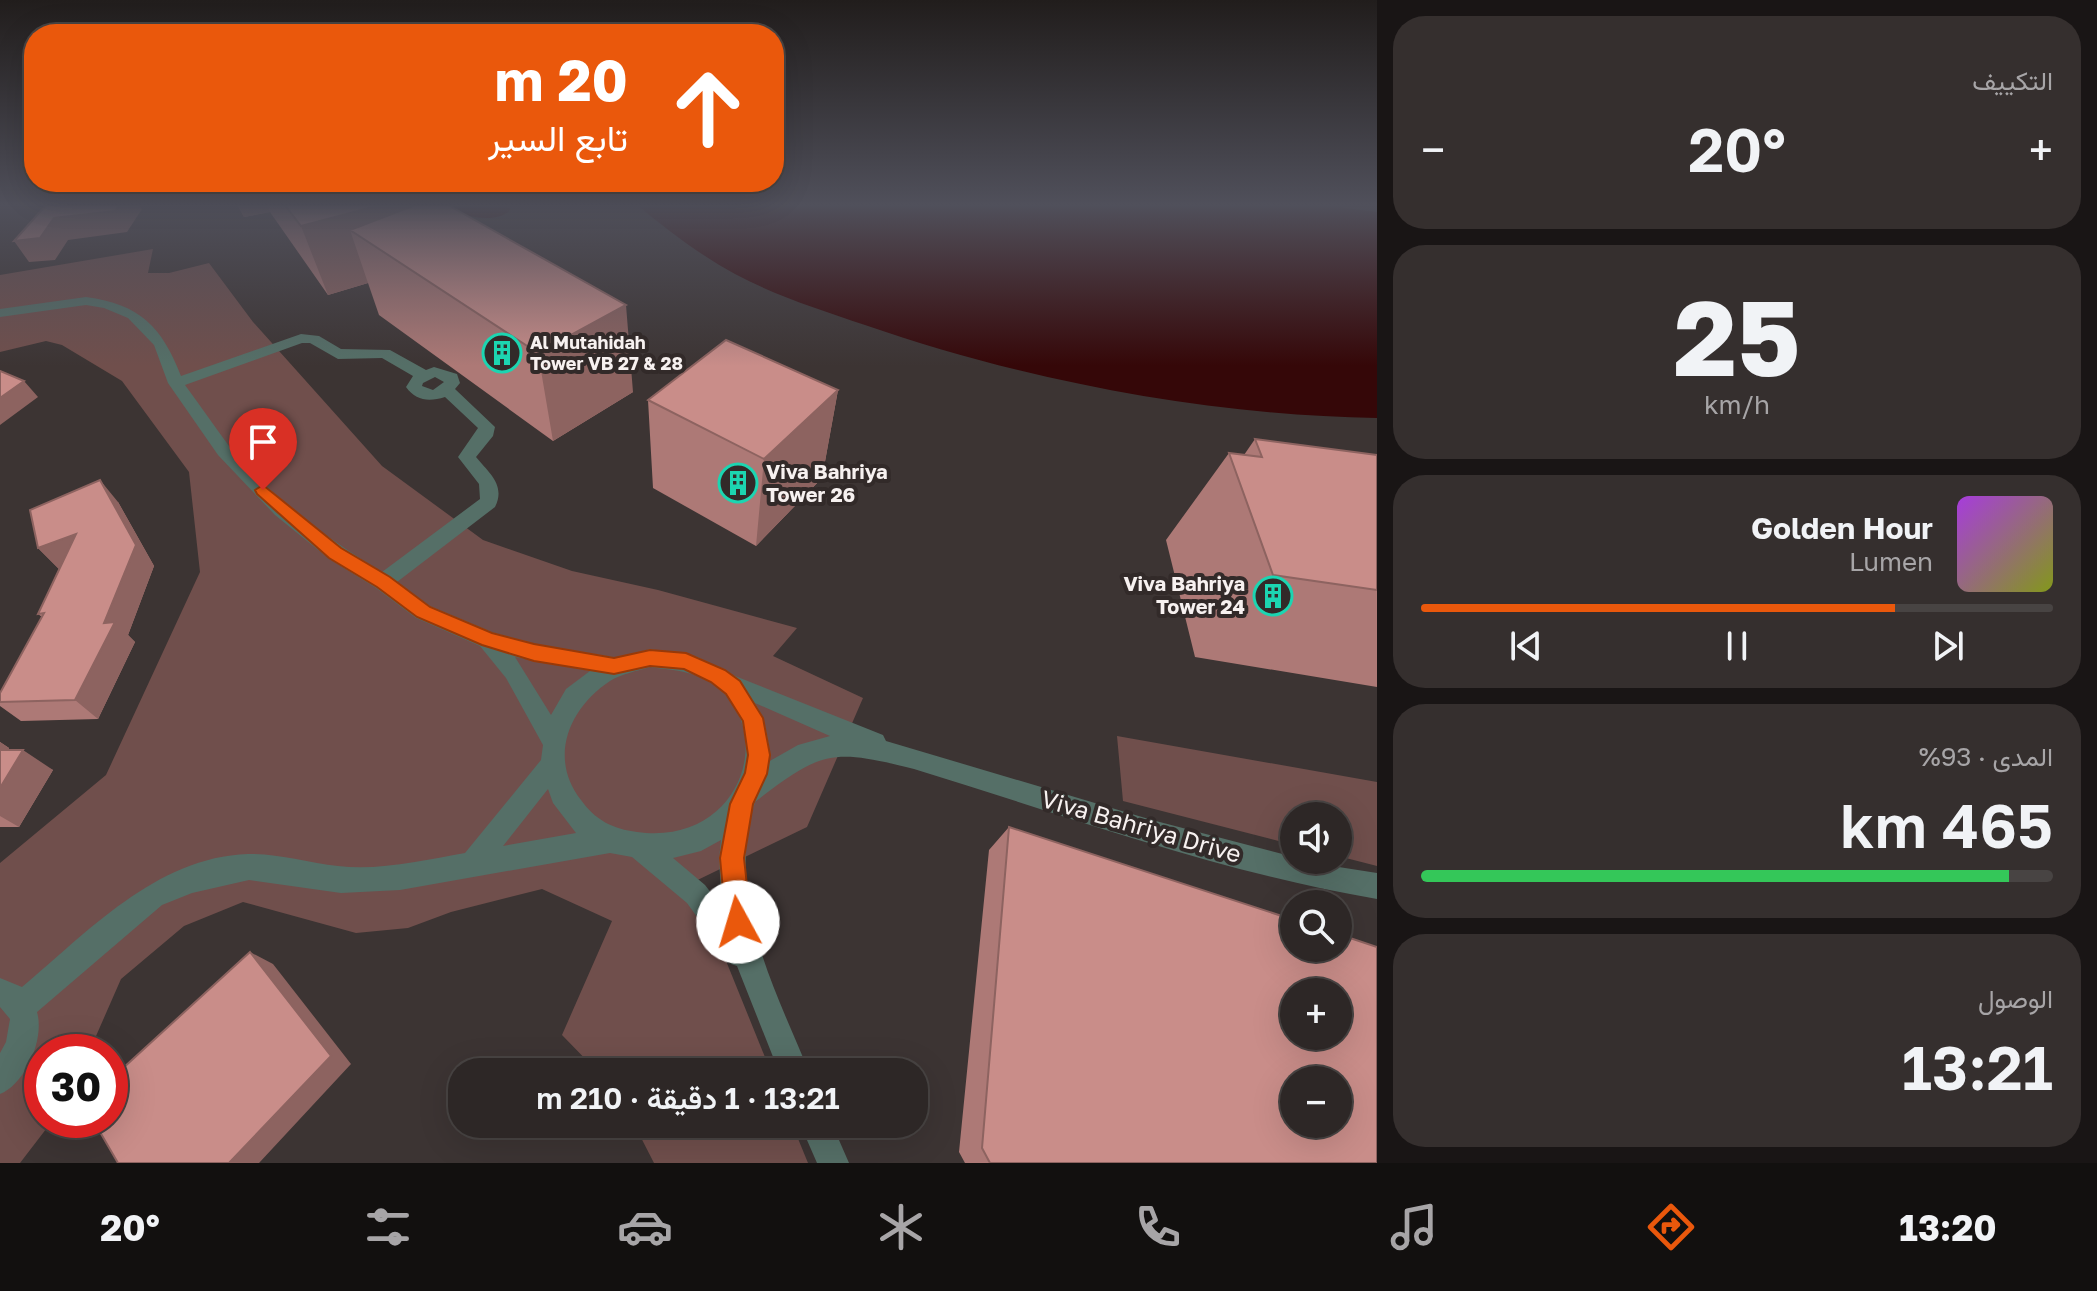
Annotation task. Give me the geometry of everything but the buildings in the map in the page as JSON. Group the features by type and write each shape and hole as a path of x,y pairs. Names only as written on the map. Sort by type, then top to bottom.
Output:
{"street":[{"path":"0,313 73,302 97,302 133,315 161,344 176,383 224,451 282,510 335,553 383,582 423,612 488,640 534,653 614,666"},
{"path":"176,383 301,338 314,339 338,354 385,353 423,375 444,373 451,377 452,383 447,390 487,427 485,436 467,457 474,469 488,480 492,490 489,502 383,582"},
{"path":"488,640 514,671 552,752 556,783 576,817 610,840 660,848 698,839 729,818 745,798"},
{"path":"474,862 552,752 562,713 579,690 614,666 632,660 668,658 703,667 718,676 744,702 758,736 759,755 745,798 732,858 738,922 748,964 788,1058"},
{"name":"Viva Bahriya Drive","path":"718,676 908,758"},
{"name":"Viva Bahriya Drive","path":"745,798 783,762 821,748 849,746 908,758 1186,842 1333,880 1377,886"},
{"path":"0,1079 18,1053 24,1035 26,1019 11,999 153,896 191,880 249,867 341,880 400,877 610,840"},
{"path":"640,847 696,894 748,964"},
{"path":"822,1138 833,1163"}],"shaded area":[{"path":"98,258 151,258 148,273 169,273 209,263 253,322 382,466 483,540 572,571 658,590 797,628 773,656 863,698 807,827 679,889 720,946 765,1058 584,1058 562,1035 612,921 542,889 451,912 408,928 356,933 243,902 184,926 121,979 97,1034 24,1034 24,1138 39,1138 20,1163 0,1163 0,863 106,775 200,572 189,472 122,381 62,345 46,341 0,352 0,275"},
{"path":"709,258 1377,258 1377,418 1248,410 1183,402 1053,378 926,345 815,308"},
{"path":"1117,736 1377,782 1377,866 1352,860 1352,802 1280,802 1280,841 1123,801"},
{"path":"641,1138 798,1138 808,1163 654,1163"}],"place":[{"name":"Al Mutahidah Tower VB 27 & 28","path":"502,353"},
{"name":"Viva Bahriya Tower 26","path":"738,483"},
{"name":"Viva Bahriya Tower 24","path":"1273,596"}],"route":[{"path":"263,490 282,510 335,553 383,582 423,612 488,640 534,653 614,666 650,658 686,661 703,667 733,688 753,718 759,755 756,774 742,804 732,858 738,922"}]}
